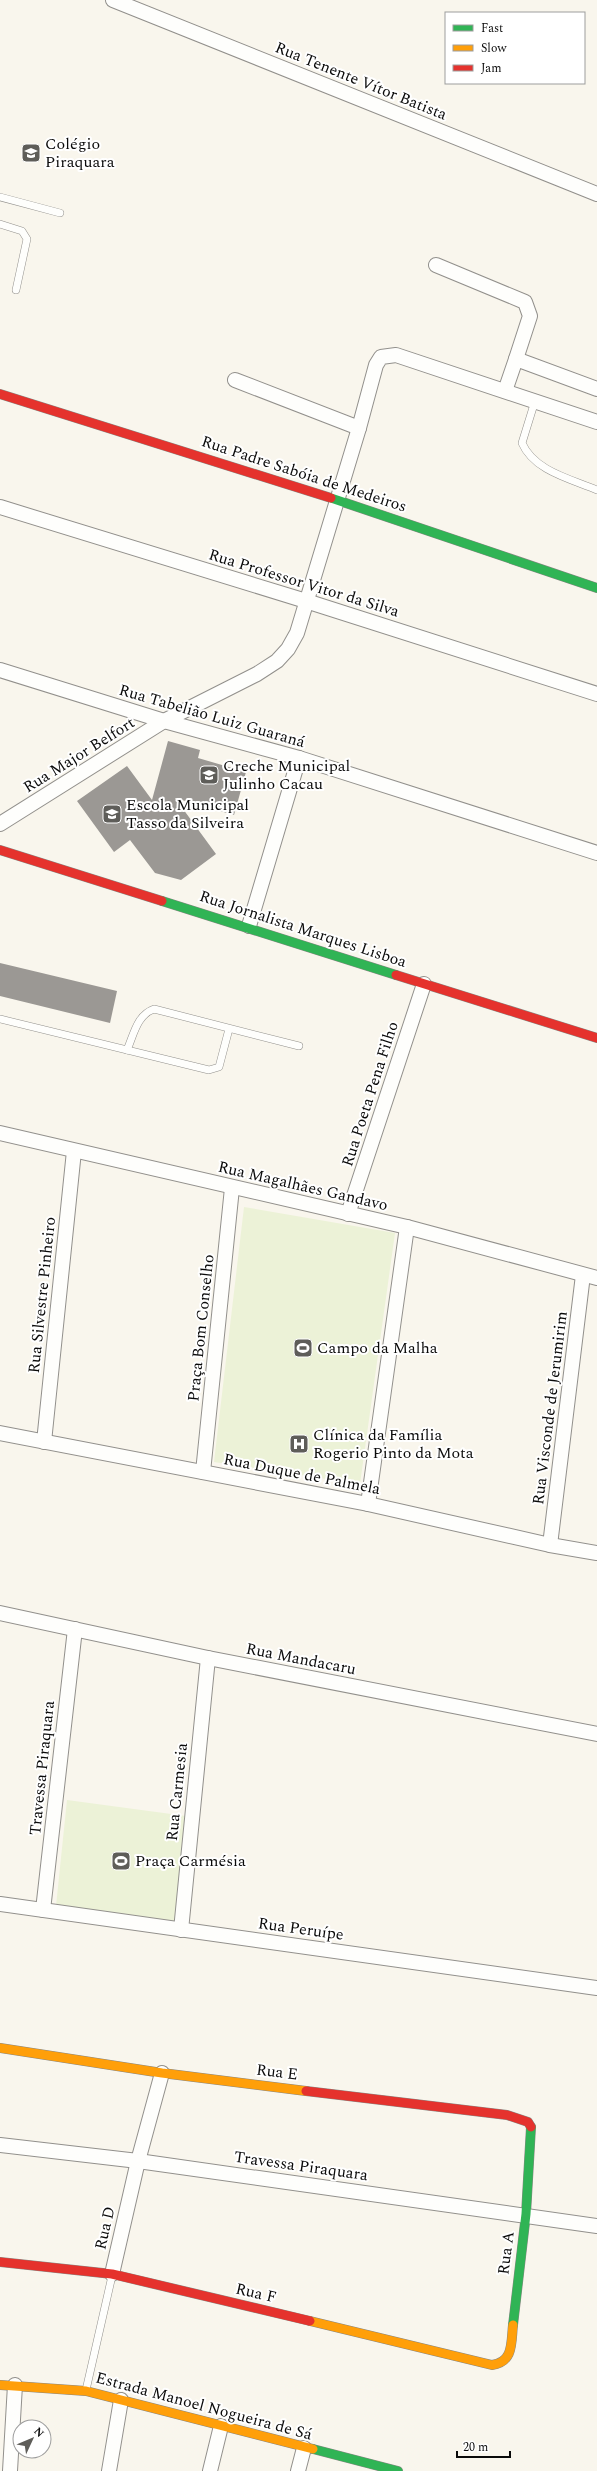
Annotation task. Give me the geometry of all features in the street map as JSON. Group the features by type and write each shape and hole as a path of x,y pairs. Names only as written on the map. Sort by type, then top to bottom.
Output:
{"street":[{"name":"Rua Tenente Vítor Batista","path":"113,0 597,194"},
{"path":"436,265 525,302 530,316 505,391 597,422"},
{"name":"Rua Major Belfort","path":"0,824 164,722 257,674 277,661 288,649 297,633 359,428 376,365 381,357 396,355 505,391"},
{"path":"516,359 597,389"},
{"path":"235,380 359,428"},
{"name":"Rua Padre Sabóia de Medeiros","path":"0,394 337,500 597,588"},
{"name":"Rua Professor Vitor da Silva","path":"0,507 306,601 597,694"},
{"name":"Rua Tabelião Luiz Guaraná","path":"0,670 164,722 299,758 597,853"},
{"path":"249,926 299,758"},
{"name":"Rua Jornalista Marques Lisboa","path":"0,850 249,926 424,984 597,1038"},
{"name":"Rua Poeta Pena Filho","path":"348,1214 424,984"},
{"name":"Rua Magalhães Gandavo","path":"0,1132 232,1188 407,1227 597,1278"},
{"name":"Rua Silvestre Pinheiro","path":"44,1442 74,1151"},
{"name":"Praça Bom Conselho","path":"203,1472 232,1188"},
{"path":"368,1504 407,1227"},
{"name":"Rua Visconde de Jerumirim","path":"550,1545 583,1275"},
{"name":"Rua Duque de Palmela","path":"0,1433 368,1504 550,1545 597,1554"},
{"name":"Rua Mandacaru","path":"0,1613 208,1658 597,1734"},
{"name":"Travessa Piraquara","path":"44,1910 75,1629"},
{"name":"Rua Carmesia","path":"180,1930 208,1658"},
{"name":"Rua Peruípe","path":"0,1904 597,1988"},
{"name":"Rua E","path":"0,2048 162,2073 507,2115 528,2122 532,2130 532,2143"},
{"name":"Rua D","path":"112,2274 138,2161 162,2073"},
{"name":"Rua A","path":"502,2364 508,2356 526,2214 532,2143"},
{"name":"Travessa Piraquara","path":"0,2145 138,2161 526,2214 597,2226"},
{"name":"Rua F","path":"0,2262 112,2274 492,2365 502,2364"},
{"name":"Estrada Manoel Nogueira de Sá","path":"0,2385 86,2390 304,2448 398,2471"},
{"path":"10,2471 14,2385"},
{"path":"109,2471 121,2400"},
{"path":"210,2471 221,2426"},
{"path":"298,2471 304,2448"}],"lane":[{"path":"0,197 60,214"},
{"path":"0,224 22,231 27,239 16,290"},
{"path":"535,401 522,443 525,451 546,469 597,490"},
{"path":"128,1050 140,1017 146,1012 154,1009 299,1046"},
{"path":"0,1019 215,1070 219,1067 229,1029"},
{"name":"Rua D","path":"86,2390 112,2274"}],"green space":[{"name":"Campo da Malha","path":"244,1207 395,1233 360,1484 214,1462"},
{"name":"Praça Carmésia","path":"67,1800 186,1816 176,1922 56,1906"}],"building":[{"path":"168,741 200,750 198,758 246,772 234,815 175,798 216,854 181,880 155,873 130,840 114,852 77,801 127,766 152,800"},
{"path":"0,963 117,991 110,1023 0,996"}],"traffic: fast":[{"path":"331,498 597,588"},
{"path":"162,901 396,975"},
{"path":"513,2325 526,2214 531,2127"},
{"path":"313,2449 398,2471"}],"traffic: slow":[{"path":"0,2048 162,2073 306,2091"},
{"path":"310,2321 492,2365 499,2363 508,2356 513,2325"},
{"path":"0,2385 86,2391 313,2449"}],"traffic: jam":[{"path":"0,394 331,498"},
{"path":"0,850 162,901"},
{"path":"396,975 597,1038"},
{"path":"306,2091 507,2115 528,2122 531,2127"},
{"path":"0,2262 112,2274 310,2321"}],"place":[{"name":"Colégio Piraquara","path":"31,153"},
{"name":"Creche Municipal Julinho Cacau","path":"209,775"},
{"name":"Escola Municipal Tasso da Silveira","path":"112,814"},
{"name":"Campo da Malha","path":"303,1348"},
{"name":"Clínica da Família Rogerio Pinto da Mota","path":"299,1444"},
{"name":"Praça Carmésia","path":"121,1861"}]}
